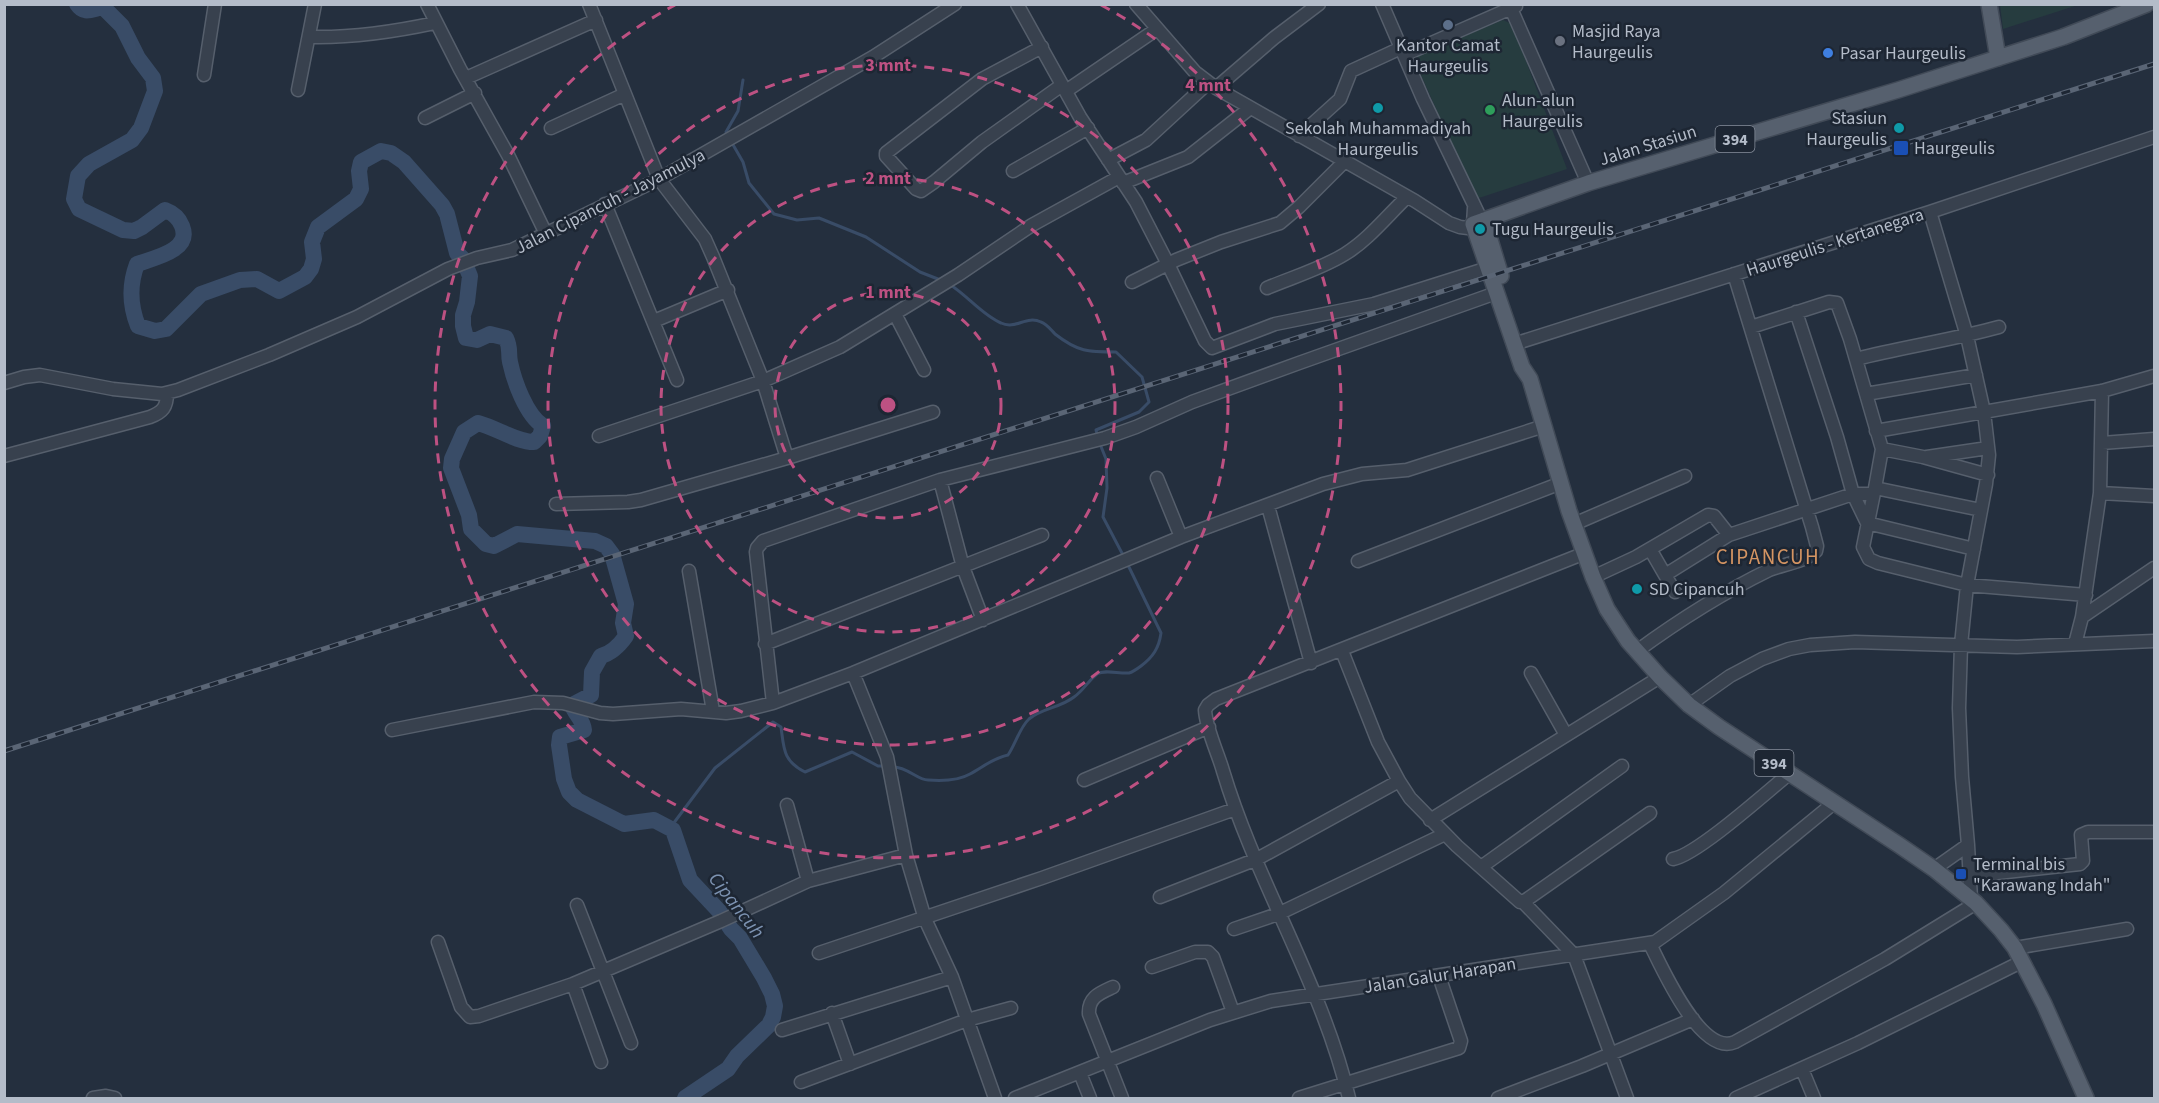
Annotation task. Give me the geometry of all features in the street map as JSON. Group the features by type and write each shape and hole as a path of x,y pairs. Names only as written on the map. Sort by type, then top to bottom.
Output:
{"main road":[{"path":"1989,4 1998,58"},
{"name":"Jalan Stasiun","path":"1477,217 1998,58 2063,37 2147,4"},
{"name":"394","path":"1477,217 1496,293 1519,342"},
{"name":"394","path":"1477,217 1519,342 1522,367 1530,379 1574,524 1593,577 1614,621 1660,677 1689,705 1934,869 1973,901 2001,930 2019,954 2086,1098"}],"street":[{"path":"204,75 215,4"},
{"path":"298,90 315,4"},
{"path":"427,4 435,23 508,155 546,234"},
{"path":"589,4 659,179 705,239 728,290 762,381 787,458"},
{"name":"Jalan Cipancuh - Jayamulya","path":"4,383 39,375 113,389 167,393 314,337 389,301 448,268 477,258 504,253 659,179 892,46 955,4"},
{"path":"1017,4 1088,128 1136,202 1205,341 1212,348 1275,324 1374,304 1488,268"},
{"path":"1136,4 1195,72 1212,85 1249,109 1449,223 1468,228 1477,217 1382,4"},
{"path":"1108,160 1146,140 1212,85 1319,4"},
{"path":"1299,136 1340,99 1351,70 1513,6 1588,183"},
{"path":"466,78 596,21"},
{"path":"310,37 377,35 435,23"},
{"path":"1042,47 982,79 886,153 886,156 916,189 921,191 982,142 1157,29"},
{"path":"425,118 475,93"},
{"path":"551,128 625,94"},
{"path":"599,436 762,381 840,347 1032,225 1121,180 1188,158 1249,109"},
{"path":"1013,171 1088,128"},
{"name":"Haurgeulis - Kertanegara","path":"1519,342 1930,212 2154,137"},
{"path":"1132,282 1221,242 1280,224 1344,162"},
{"path":"1267,288 1345,255 1407,197"},
{"path":"605,204 677,380"},
{"path":"1650,944 1670,984 1693,1019 1705,1035 1724,1046 1730,1045 1885,959 1973,901 1962,777 1959,708 1961,645 1967,585 1988,476 1988,448 1977,375 1930,212"},
{"path":"1637,651 1723,595 1771,570 1812,555 1816,551 1817,546 1807,509 1734,274"},
{"path":"654,321 728,290"},
{"path":"773,703 756,552 763,541 940,480 1099,440 1136,428 1224,390 1496,293"},
{"path":"1751,327 1829,302 1836,303 1843,316 1882,449 1863,547 1869,559 1967,585 2086,595"},
{"path":"1796,312 1853,494 1867,523"},
{"path":"895,314 924,370"},
{"path":"1856,359 1999,327"},
{"path":"1866,394 1977,375"},
{"path":"1876,431 2102,391 2154,376"},
{"path":"2075,644 2086,595 2100,493 2102,391"},
{"path":"4,456 150,417 163,410 167,402 167,393"},
{"path":"556,504 634,501 787,458 933,412"},
{"path":"392,730 534,702 563,703 600,713 613,714 681,709 726,713 773,703 853,673 1181,537 1323,484 1362,474 1407,470 1544,426"},
{"path":"2102,443 2154,439"},
{"path":"1923,457 1988,448"},
{"path":"1882,449 1923,457 1988,476"},
{"path":"1574,524 1685,476"},
{"path":"1156,478 1181,537"},
{"path":"940,480 963,567 983,620"},
{"path":"1358,561 1561,483"},
{"path":"1665,575 1729,535 1853,494 1874,491 1981,510"},
{"path":"2100,493 2154,496"},
{"path":"1268,506 1311,663"},
{"path":"1593,577 1650,549 1708,515 1714,516 1729,535"},
{"path":"1867,523 1974,549"},
{"path":"765,644 1042,535"},
{"path":"1650,549 1675,592"},
{"path":"1350,1098 1316,994 1278,914 1235,809 1205,710 1216,699 1585,553"},
{"path":"2082,617 2154,568"},
{"path":"689,572 712,711"},
{"path":"1689,705 1730,676 1762,659 1789,649 1833,642 2017,647 2154,641"},
{"path":"1342,651 1368,720 1399,781 1419,809 1480,867 1523,902 1574,955 1627,1098"},
{"path":"853,673 887,757 906,855 925,919 952,977 995,1098"},
{"path":"1530,673 1566,735"},
{"path":"1430,819 1660,677"},
{"path":"1084,780 1209,727"},
{"path":"1480,867 1622,766"},
{"path":"1673,859 1687,854 1711,837 1791,773"},
{"path":"1160,897 1257,859 1399,781"},
{"name":"Jalan Galur Harapan","path":"1015,1098 1233,1012 1271,1001 1650,944 1665,937 1724,893 1835,802"},
{"path":"787,806 808,881"},
{"path":"819,953 925,919 1235,809"},
{"path":"1523,902 1650,813"},
{"path":"1970,876 2080,864 2083,861 2081,835 2088,832 2154,832"},
{"path":"1234,930 1278,914 1445,834"},
{"path":"1934,869 1968,845"},
{"path":"438,942 461,1008 470,1017 479,1016 573,984 808,881 906,855"},
{"path":"577,905 631,1043"},
{"path":"1736,1098 1803,1069 2019,954 2127,929"},
{"path":"1152,967 1195,952 1208,952 1213,957 1233,1012"},
{"path":"1299,1098 1460,1048 1461,1041 1439,976"},
{"path":"782,1029 952,977"},
{"path":"573,984 601,1062"},
{"path":"1113,987 1093,998 1088,1008 1122,1098"},
{"path":"801,1082 967,1020 1011,1008"},
{"path":"832,1013 850,1064"},
{"path":"1498,1098 1693,1019"},
{"path":"1803,1069 1814,1098"},
{"path":"1080,1073 1090,1098"},
{"path":"93,1098 106,1096 116,1098"}],"green space":[{"path":"2000,4 2078,5 2003,29"},
{"name":"Alun-alun Haurgeulis","path":"1503,20 1512,24 1567,169 1476,199 1413,57"}],"waterway":[{"name":"Cipancuh","path":"77,4 85,10 103,7 122,26 138,58 153,78 155,91 141,128 132,140 89,164 78,176 74,199 79,209 123,230 134,231 165,210 179,221 184,235 181,242 169,252 137,264 132,295 133,311 138,326 155,331 166,329 201,294 240,280 257,279 279,291 305,277 314,259 312,242 318,227 356,199 361,189 359,171 361,162 381,151 391,153 404,162 442,205 447,214 457,253 463,259 470,276 463,315 466,338 477,340 490,334 506,338 509,359 518,388 531,414 543,426 540,436 534,442 520,440 478,423 464,432 452,459 451,468 469,515 471,529 486,544 494,546 517,534 595,541 606,546 612,554 626,604 623,623 626,636 615,649 601,656 592,672 591,695 572,705 584,730 560,737 564,779 569,792 577,800 624,824 654,820 673,830 690,880 740,938 772,994 775,1006 769,1025 737,1056 728,1069 685,1098"},
{"path":"729,137 726,132 738,111 743,80"},
{"path":"732,143 743,162 749,183 774,214 797,220 819,218 866,237 920,272 943,281"},
{"path":"949,284 987,315 1001,323 1011,325 1036,320 1077,348 1116,352 1142,377 1149,402 1139,412 1096,430 1098,438"},
{"path":"1100,444 1106,459 1107,488 1103,517 1124,557"},
{"path":"893,767 928,780 949,780 965,776 993,760 1008,755 1029,719 1040,712 1069,701 1097,674 1129,673 1145,663 1157,648 1161,633 1127,563"},
{"path":"670,828 715,768 773,722 781,727 784,748 789,759 805,772 852,752 878,766 886,766"}],"railway":[{"path":"4,751 2154,64"}],"place":[{"name":"Kantor Camat Haurgeulis","path":"1448,25"},
{"name":"Masjid Raya Haurgeulis","path":"1560,41"},
{"name":"Pasar Haurgeulis","path":"1828,53"},
{"name":"Sekolah Muhammadiyah Haurgeulis","path":"1378,108"},
{"name":"Alun-alun Haurgeulis","path":"1490,110"},
{"name":"Stasiun Haurgeulis","path":"1899,128"},
{"name":"Haurgeulis","path":"1901,148"},
{"name":"Tugu Haurgeulis","path":"1480,229"},
{"name":"SD Cipancuh","path":"1637,589"},
{"name":"Terminal bis \"Karawang Indah\"","path":"1961,874"}],"district":[{"name":"CIPANCUH","path":"1768,557"}]}
